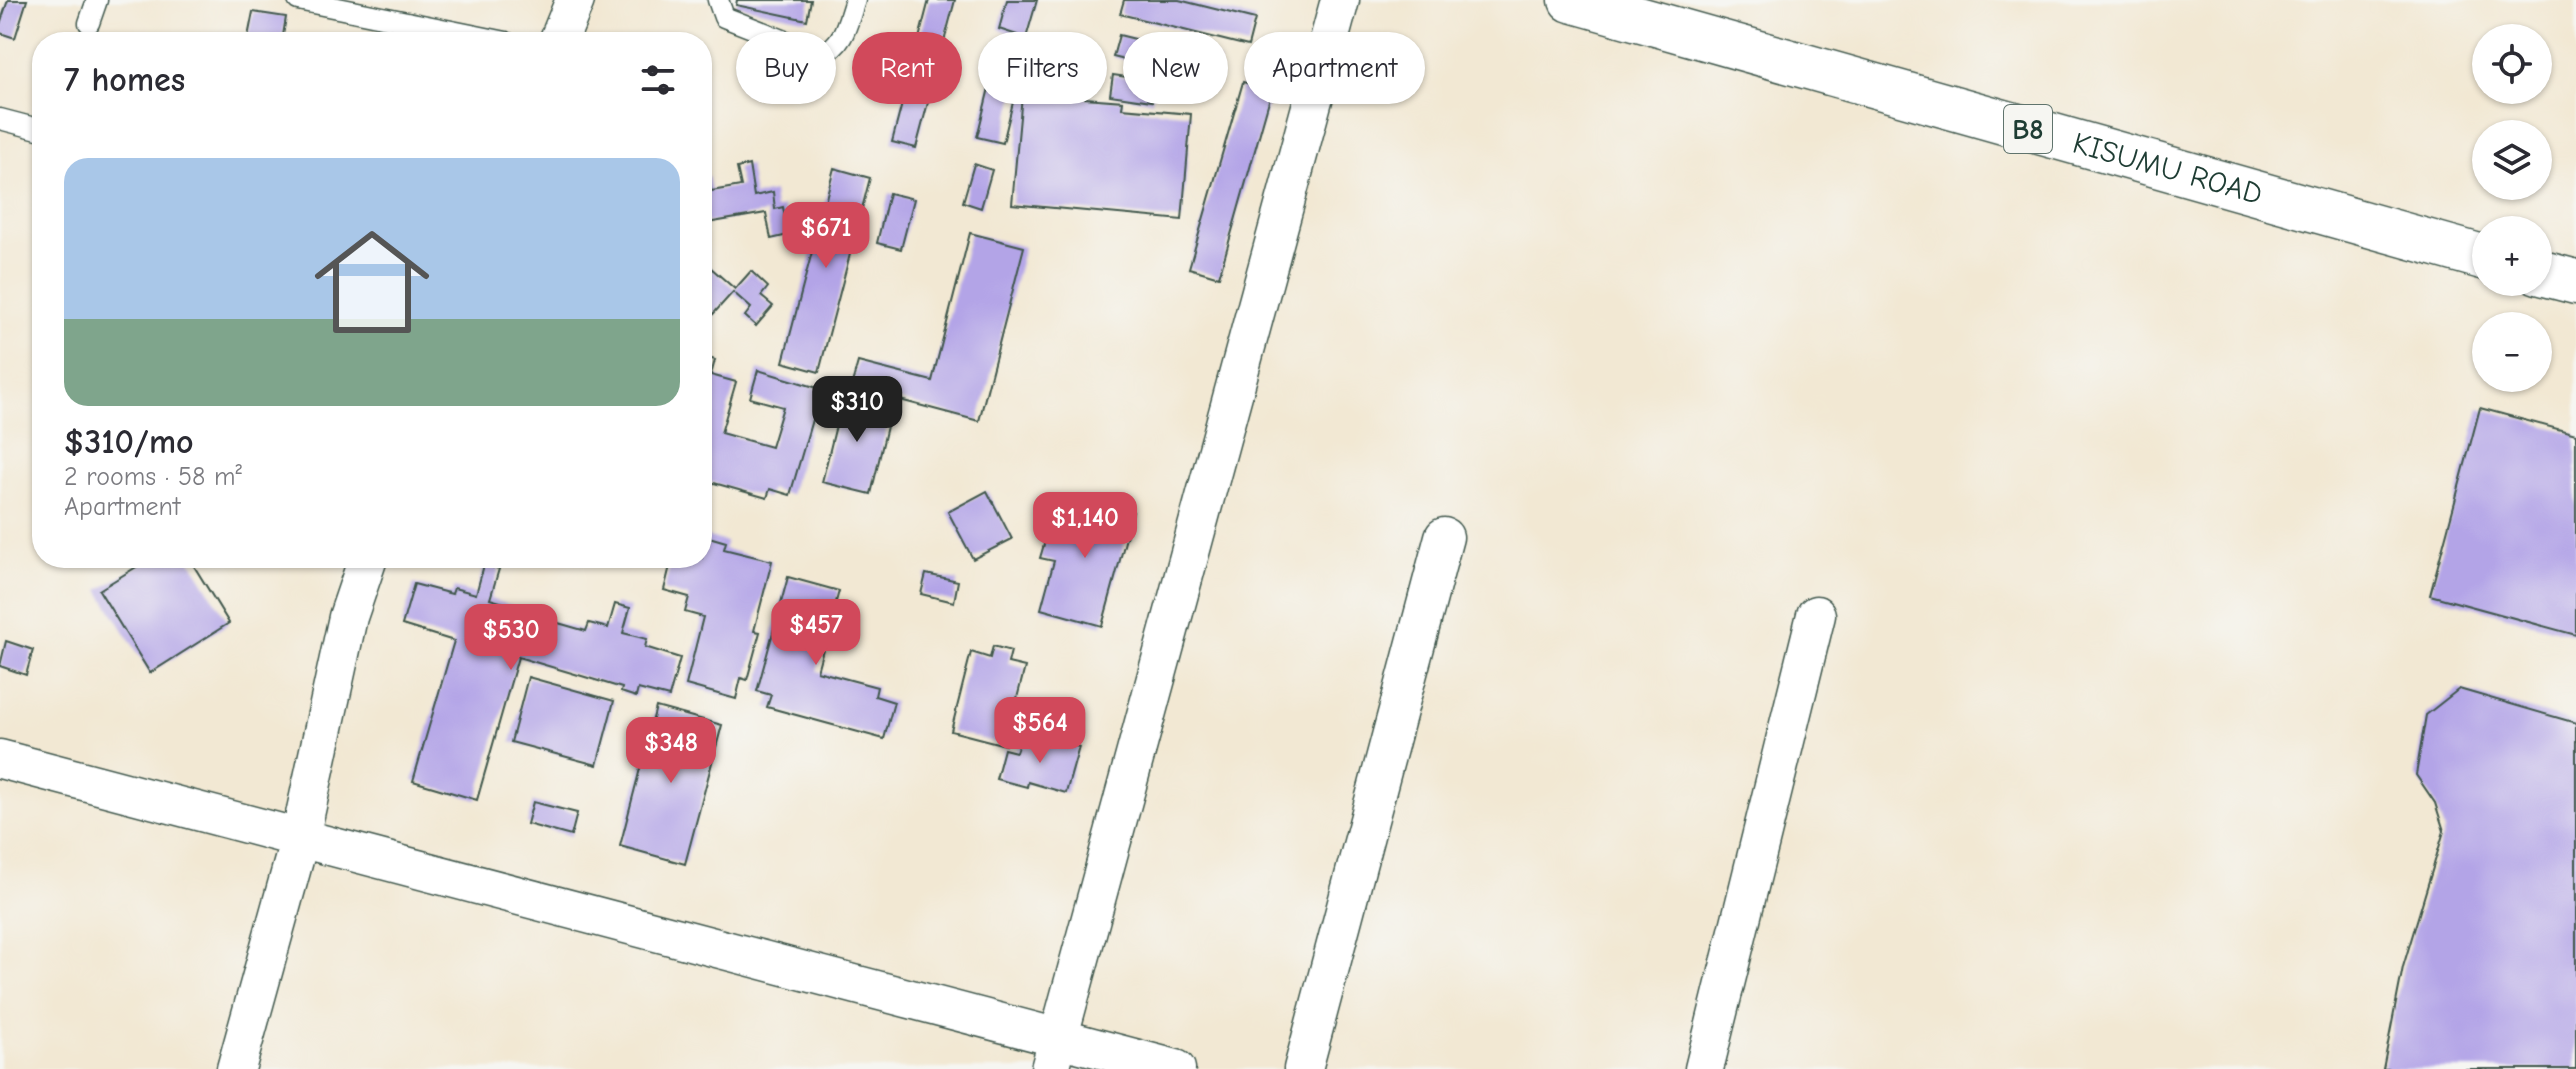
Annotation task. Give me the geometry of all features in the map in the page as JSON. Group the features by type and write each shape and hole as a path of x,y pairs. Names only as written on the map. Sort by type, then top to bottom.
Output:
{"highway":[{"name":"KISUMU ROAD","path":"1571,0 2472,254"},
{"path":"2552,276 2576,282"}],"street":[{"path":"562,32 575,0"},
{"path":"1054,1053 1340,0"},
{"path":"1303,1069 1444,537"},
{"path":"236,1069 300,838 348,617 365,568"},
{"path":"1704,1069 1816,615"},
{"path":"0,759 300,838 1054,1053 1176,1069"}],"lane":[{"path":"89,23 97,0"},
{"path":"298,0 456,32"},
{"path":"718,0 724,17 821,55 841,40 855,0"},
{"path":"0,119 32,127"}],"building":[{"path":"8,0 27,0 15,38 0,33"},
{"path":"737,0 811,0 807,20 736,5"},
{"path":"929,0 955,0 947,32 921,32"},
{"path":"1007,0 1037,0 1028,32 999,29"},
{"path":"1124,0 1179,0 1255,19 1252,32 1244,32 1244,45 1228,41 1228,32 1192,32 1120,14"},
{"path":"253,12 286,17 284,32 249,32"},
{"path":"1119,35 1123,36 1123,59 1113,57"},
{"path":"1113,75 1123,76 1123,97 1110,95"},
{"path":"1244,82 1244,104 1268,104 1219,277 1189,268"},
{"path":"1107,100 1123,101 1122,108 1191,114 1182,220 1012,204 1021,104 1107,104"},
{"path":"902,104 928,104 916,148 892,142"},
{"path":"985,104 1013,104 1003,143 977,137"},
{"path":"974,164 992,170 981,208 963,202"},
{"path":"749,165 754,196 773,192 775,209 783,207 788,235 771,239 766,213 712,222 712,191 741,186 737,168"},
{"path":"834,168 870,178 819,372 783,362"},
{"path":"889,193 914,199 901,249 877,243"},
{"path":"970,233 1024,247 979,421 851,387 858,362 932,381"},
{"path":"712,269 735,289 751,271 768,287 761,296 773,306 756,326 745,316 751,308 733,292 712,315"},
{"path":"758,370 821,389 790,495 770,489 767,498 712,482 712,375 736,382 721,433 771,447 783,407 750,398"},
{"path":"844,393 892,405 871,494 822,482"},
{"path":"2480,408 2576,434 2576,635 2430,595"},
{"path":"987,491 1012,539 973,559 948,512"},
{"path":"1073,496 1133,512 1102,626 1041,609 1054,561 1040,558 1048,531 1063,535"},
{"path":"712,538 726,542 724,549 772,561 754,631 760,632 747,680 741,678 736,699 686,685 703,617 685,612 689,597 664,590 670,568 712,568"},
{"path":"135,568 195,568 229,623 150,673 99,590"},
{"path":"483,568 495,568 499,569 490,599 514,606 513,610 586,631 589,623 608,628 615,604 630,608 623,633 647,639 645,647 680,658 669,697 638,689 636,697 621,692 622,688 518,657 477,800 413,781 454,641 402,625 414,584 452,594 454,588 476,594"},
{"path":"926,574 958,581 954,602 921,594"},
{"path":"788,577 839,591 817,671 877,687 875,696 894,702 884,739 767,707 771,695 757,691"},
{"path":"6,641 33,650 26,675 0,666"},
{"path":"993,646 1011,651 1008,663 1025,667 1005,745 951,731 971,652 990,658"},
{"path":"528,677 614,701 597,765 511,742"},
{"path":"2459,689 2576,723 2576,1069 2383,1069 2403,967 2444,831 2435,803 2416,775 2426,715"},
{"path":"656,707 722,725 685,864 620,846"},
{"path":"1042,736 1079,747 1066,793 1028,782 1027,787 996,779 1004,749 1016,752 1019,743 1038,748"},
{"path":"533,802 577,813 571,836 527,824"}]}
